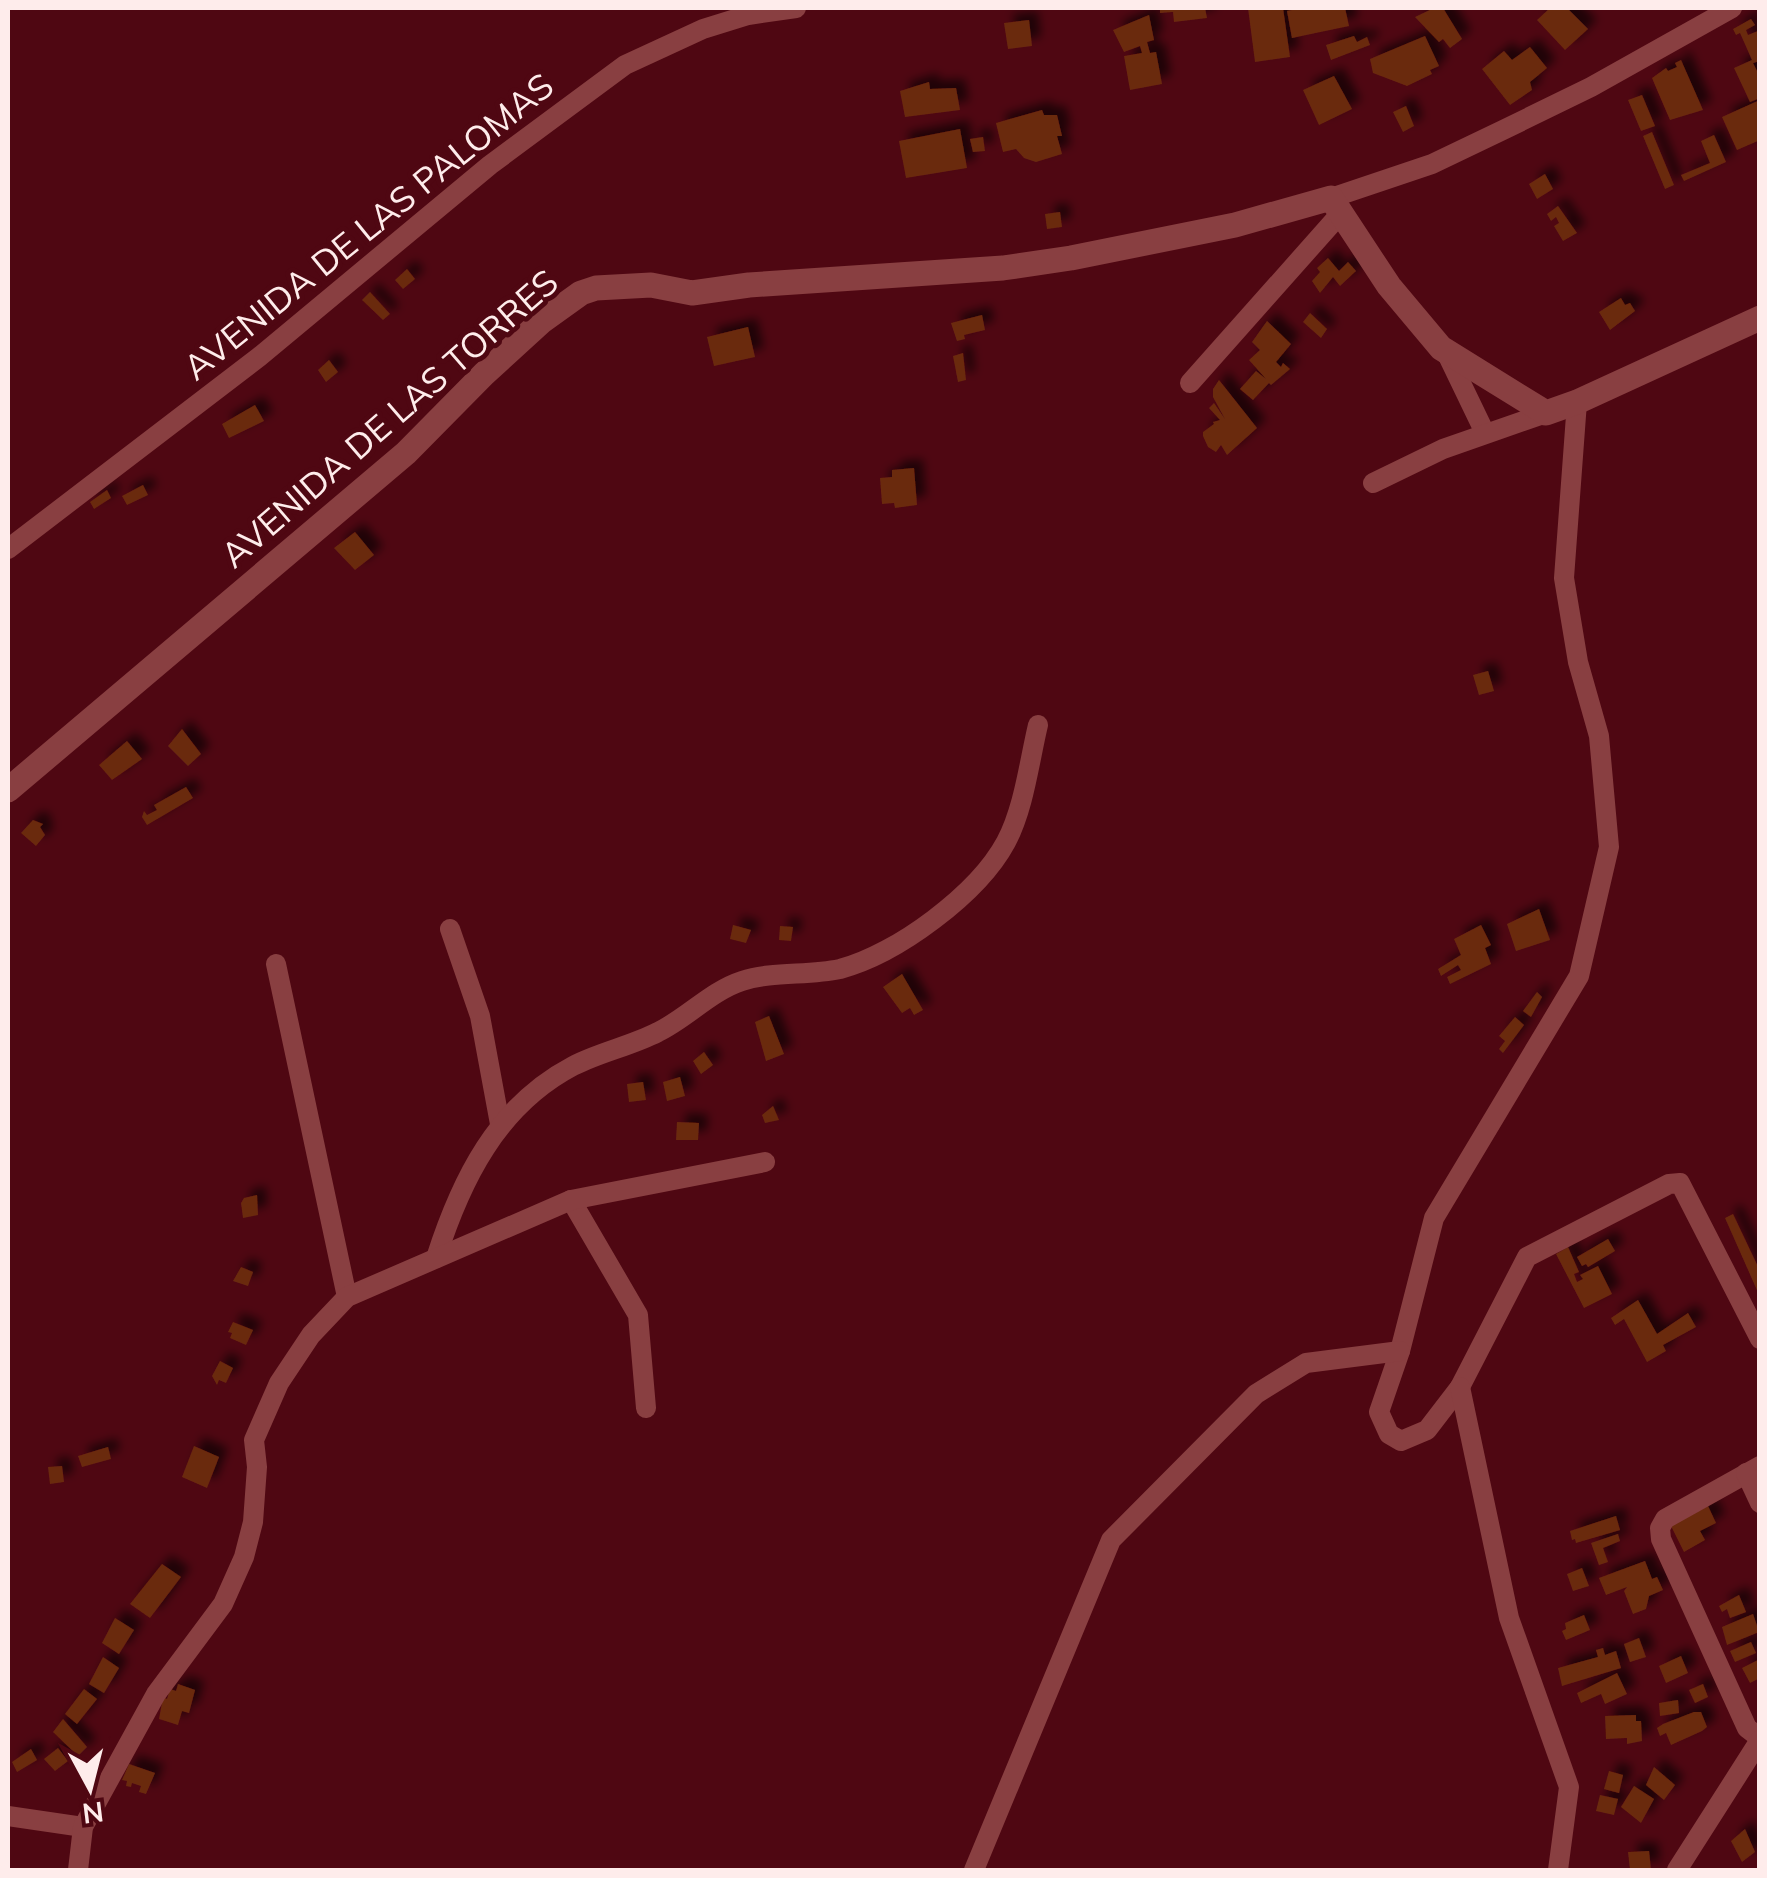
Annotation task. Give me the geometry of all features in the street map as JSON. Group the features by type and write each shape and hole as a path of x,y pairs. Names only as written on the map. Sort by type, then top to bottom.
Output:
{"street":[{"name":"AVENIDA DE LAS PALOMAS","path":"8,549 259,357 490,165 625,65 703,29 748,15 796,8"},
{"name":"AVENIDA DE LAS TORRES","path":"8,790 406,453 484,374 542,321 581,292 651,285 692,293 1003,268 1336,206 1432,164 1623,70 1732,8"},
{"path":"1190,383 1336,206 1389,286 1446,352 1485,434"},
{"path":"1373,483 1426,456 1577,402 1760,318"},
{"path":"1446,352 1546,413"},
{"path":"1577,402 1564,578 1578,662 1599,736 1609,847 1579,976 1434,1218 1400,1351 1378,1412 1389,1434 1402,1441 1427,1430 1460,1387 1527,1257 1669,1184 1680,1182 1760,1339"},
{"path":"436,1258 454,1202 500,1124 542,1087 572,1067 654,1034 728,986 767,976 839,969 875,956 915,934 983,872 1005,844 1016,817 1038,725"},
{"path":"450,928 480,1016 500,1124"},
{"path":"276,964 347,1298"},
{"path":"78,1870 83,1827 156,1694 222,1604 244,1557 253,1522 257,1467 254,1440 279,1384 311,1335 347,1298 570,1200 765,1162"},
{"path":"570,1200 638,1316 646,1408"},
{"path":"974,1870 1111,1540 1256,1394 1306,1363 1400,1351"},
{"path":"1460,1387 1509,1618 1569,1787 1558,1870"},
{"path":"1677,1870 1760,1739 1748,1728 1661,1538 1660,1528 1665,1519 1753,1470 1760,1504"},
{"path":"8,1816 83,1827"}],"building":[{"path":"1160,8 1205,8 1207,18 1174,22 1173,12 1160,13"},
{"path":"1248,8 1283,8 1290,57 1255,62"},
{"path":"1345,8 1349,26 1292,38 1287,11"},
{"path":"1443,8 1462,39 1450,48 1415,17"},
{"path":"1550,8 1567,8 1588,29 1565,50 1537,20"},
{"path":"1149,15 1154,40 1147,42 1150,53 1156,52 1162,84 1130,90 1124,56 1142,53 1140,46 1124,52 1113,30"},
{"path":"1751,19 1755,25 1746,30 1748,35 1760,33 1760,61 1753,63 1760,77 1760,98 1750,102 1734,68 1752,60 1740,33 1736,35 1733,29"},
{"path":"1029,20 1032,46 1008,49 1004,23"},
{"path":"1354,36 1357,42 1367,37 1370,45 1331,60 1326,45"},
{"path":"1425,36 1439,66 1430,70 1432,74 1407,86 1373,73 1370,59"},
{"path":"1530,47 1547,68 1530,82 1532,90 1510,105 1482,69 1504,51 1512,60"},
{"path":"1681,60 1703,110 1670,120 1652,78 1666,68 1668,71 1677,67 1675,63"},
{"path":"1334,76 1352,109 1319,125 1303,90"},
{"path":"929,82 930,89 956,88 960,110 905,117 900,91"},
{"path":"1642,95 1655,126 1641,131 1628,100"},
{"path":"1760,100 1760,140 1737,150 1722,117"},
{"path":"1406,106 1414,126 1403,132 1393,112"},
{"path":"1042,110 1044,115 1057,115 1062,154 1036,162 1024,158 1016,149 1003,152 996,123"},
{"path":"960,129 967,168 906,178 899,141"},
{"path":"1652,132 1674,185 1665,189 1643,136"},
{"path":"1714,135 1726,162 1684,181 1681,175 1710,163 1701,141"},
{"path":"983,137 985,151 973,152 970,139"},
{"path":"1545,174 1553,189 1537,199 1529,184"},
{"path":"1558,206 1577,233 1563,241 1554,226 1559,223 1556,217 1551,221 1547,214"},
{"path":"1060,212 1062,227 1047,229 1045,214"},
{"path":"1328,258 1339,271 1348,262 1356,271 1340,286 1333,277 1320,293 1312,281 1320,272 1317,268"},
{"path":"407,269 415,279 403,289 395,280"},
{"path":"370,292 390,314 383,320 362,300"},
{"path":"1621,298 1635,311 1610,330 1599,312"},
{"path":"1310,313 1327,329 1321,338 1303,322"},
{"path":"982,315 985,330 964,335 965,339 957,341 951,323"},
{"path":"1267,321 1291,344 1276,362 1290,369 1253,400 1240,389 1256,371 1266,379 1249,360 1260,350 1252,342"},
{"path":"748,327 755,357 714,366 707,337"},
{"path":"963,353 966,380 958,382 953,356"},
{"path":"329,360 338,372 326,382 318,370"},
{"path":"1219,380 1257,428 1227,455 1221,445 1216,452 1208,447 1203,436 1213,422 1220,420 1209,408 1214,403 1225,419 1213,397"},
{"path":"255,405 264,421 229,438 222,424"},
{"path":"914,468 917,505 895,508 894,503 882,504 880,478 892,477 892,470"},
{"path":"143,485 148,495 127,505 122,496"},
{"path":"107,490 111,498 94,509 90,502"},
{"path":"355,532 374,555 355,570 334,548"},
{"path":"1488,671 1494,691 1479,695 1473,675"},
{"path":"182,729 201,754 188,766 168,746"},
{"path":"127,741 142,759 112,780 99,765"},
{"path":"186,787 193,798 147,825 142,817 144,811 147,815 157,810 154,805"},
{"path":"33,820 43,824 40,827 45,835 36,846 21,833"},
{"path":"1539,909 1550,940 1516,951 1507,924"},
{"path":"733,925 751,930 746,943 730,939"},
{"path":"1481,925 1491,945 1485,948 1491,964 1450,984 1447,977 1461,970 1458,965 1441,976 1438,969 1461,955 1454,939"},
{"path":"780,926 793,927 791,941 779,940"},
{"path":"902,974 923,1010 914,1015 910,1008 902,1013 883,987"},
{"path":"1537,992 1542,997 1531,1017 1523,1011"},
{"path":"769,1016 784,1054 766,1061 755,1022"},
{"path":"1515,1017 1524,1025 1503,1053 1499,1049 1505,1041 1499,1036"},
{"path":"704,1052 713,1065 701,1074 693,1061"},
{"path":"680,1077 685,1096 667,1101 663,1082"},
{"path":"643,1082 646,1100 629,1102 627,1084"},
{"path":"773,1106 779,1120 765,1123 762,1115"},
{"path":"677,1122 699,1123 698,1140 676,1140"},
{"path":"257,1195 258,1215 243,1218 244,1198"},
{"path":"1733,1214 1760,1271 1760,1297 1725,1218"},
{"path":"1608,1239 1615,1251 1588,1267 1582,1266 1577,1257"},
{"path":"1568,1247 1579,1272 1574,1274 1577,1282 1583,1279 1580,1275 1598,1266 1612,1294 1584,1308 1556,1254"},
{"path":"241,1267 253,1272 248,1286 233,1281"},
{"path":"1638,1300 1657,1334 1688,1313 1696,1327 1663,1345 1666,1351 1647,1362 1624,1319 1615,1325 1611,1318"},
{"path":"233,1322 253,1330 246,1345 230,1338 232,1333 228,1332"},
{"path":"220,1361 233,1368 226,1383 219,1380 217,1385 212,1376"},
{"path":"194,1446 219,1457 207,1488 182,1477"},
{"path":"108,1447 111,1459 82,1467 78,1456"},
{"path":"62,1466 64,1482 50,1484 48,1467"},
{"path":"1708,1506 1716,1523 1700,1531 1705,1540 1684,1552 1671,1526"},
{"path":"1616,1516 1620,1530 1576,1543 1572,1540 1570,1531"},
{"path":"1618,1534 1620,1541 1603,1548 1608,1562 1599,1565 1591,1543"},
{"path":"1645,1561 1652,1579 1657,1577 1663,1590 1649,1596 1646,1609 1633,1614 1624,1591 1627,1587 1606,1595 1599,1578"},
{"path":"162,1564 181,1577 150,1618 130,1604"},
{"path":"1582,1568 1589,1586 1573,1591 1567,1574"},
{"path":"1739,1595 1746,1612 1730,1618 1727,1609 1722,1612 1719,1606"},
{"path":"1753,1614 1759,1632 1727,1645 1722,1627"},
{"path":"1584,1615 1590,1630 1566,1640 1562,1631 1566,1629 1565,1623"},
{"path":"115,1618 134,1630 119,1654 102,1643"},
{"path":"1639,1638 1646,1657 1630,1662 1624,1644"},
{"path":"1751,1642 1756,1653 1735,1662 1730,1651"},
{"path":"1603,1648 1605,1655 1616,1651 1621,1668 1562,1686 1558,1668 1598,1657 1596,1650"},
{"path":"1681,1656 1688,1673 1666,1683 1659,1666"},
{"path":"103,1657 119,1668 104,1693 89,1684"},
{"path":"1760,1659 1760,1678 1750,1683 1742,1668"},
{"path":"1617,1673 1627,1694 1605,1704 1601,1694 1581,1703 1577,1693"},
{"path":"178,1684 195,1690 189,1713 182,1711 178,1725 159,1719 163,1697 167,1699 170,1689 176,1691"},
{"path":"1703,1684 1708,1697 1695,1703 1689,1690"},
{"path":"84,1689 97,1699 77,1724 65,1714"},
{"path":"1678,1700 1679,1713 1660,1716 1659,1703"},
{"path":"1701,1712 1707,1727 1702,1731 1671,1745 1666,1733 1660,1736 1657,1728"},
{"path":"1636,1715 1636,1721 1641,1721 1642,1741 1627,1744 1627,1738 1606,1739 1605,1716"},
{"path":"63,1719 87,1747 78,1756 53,1732"},
{"path":"58,1748 68,1761 55,1771 44,1759"},
{"path":"31,1749 37,1760 17,1772 12,1762"},
{"path":"129,1764 155,1773 146,1794 139,1792 141,1786 126,1786 127,1781 122,1780"},
{"path":"1654,1767 1675,1785 1664,1800 1646,1785"},
{"path":"1609,1771 1623,1775 1619,1793 1604,1789"},
{"path":"1634,1786 1654,1799 1641,1823 1621,1807"},
{"path":"1600,1795 1618,1799 1614,1815 1596,1811"},
{"path":"1745,1829 1755,1852 1742,1862 1731,1841"},
{"path":"1649,1851 1651,1870 1630,1870 1628,1852"}]}
